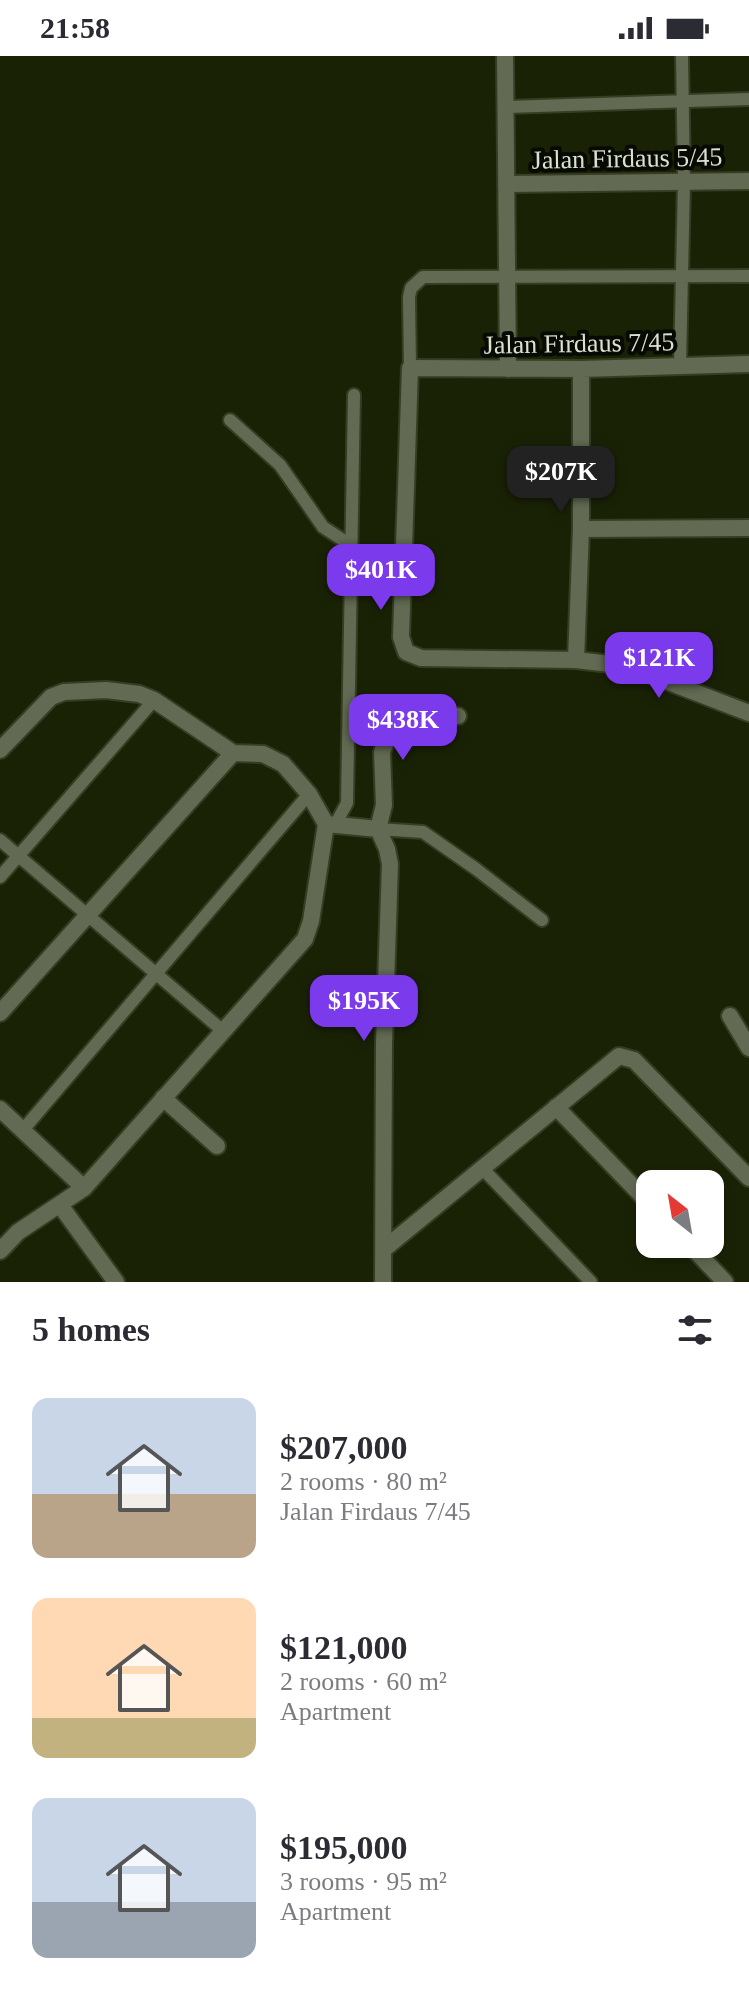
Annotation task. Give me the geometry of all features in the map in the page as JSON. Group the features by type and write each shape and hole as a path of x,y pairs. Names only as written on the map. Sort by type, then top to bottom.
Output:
{"street":[{"path":"505,56 508,369"},
{"name":"Jalan Firdaus 5/45","path":"506,184 749,181"},
{"name":"Jalan Firdaus 7/45","path":"410,368 581,369 749,364"},
{"path":"410,368 402,645 406,652 421,658 576,660 627,666 749,713"},
{"path":"576,660 581,529 581,369"},
{"path":"581,529 749,528"},
{"path":"0,750 40,706 57,695 106,690 139,694 154,700 233,753 263,754 277,760 309,794 330,824 308,933 84,1188 18,1232 0,1251"},
{"path":"385,1281 384,1043 390,859 378,829 384,805 382,752 388,737 400,727 458,716"},
{"path":"0,1013 233,753"},
{"path":"330,824 378,829"},
{"path":"730,1016 749,1048"},
{"path":"384,1249 614,1059 624,1055 630,1057 749,1178"},
{"path":"163,1098 217,1146"},
{"path":"556,1107 636,1190"},
{"path":"0,1109 84,1188"},
{"path":"60,1205 116,1282"},
{"path":"702,1258 725,1282"}],"lane":[{"path":"680,366 684,181 682,56"},
{"path":"505,107 749,99"},
{"path":"410,368 409,297 416,282 431,276 507,279 749,276"},
{"path":"330,824 347,803 354,395"},
{"path":"230,420 280,465 323,527 352,546"},
{"path":"0,877 154,700"},
{"path":"22,1131 309,794"},
{"path":"378,829 423,832 542,920"},
{"path":"0,840 223,1031"},
{"path":"482,1168 591,1282"}]}
